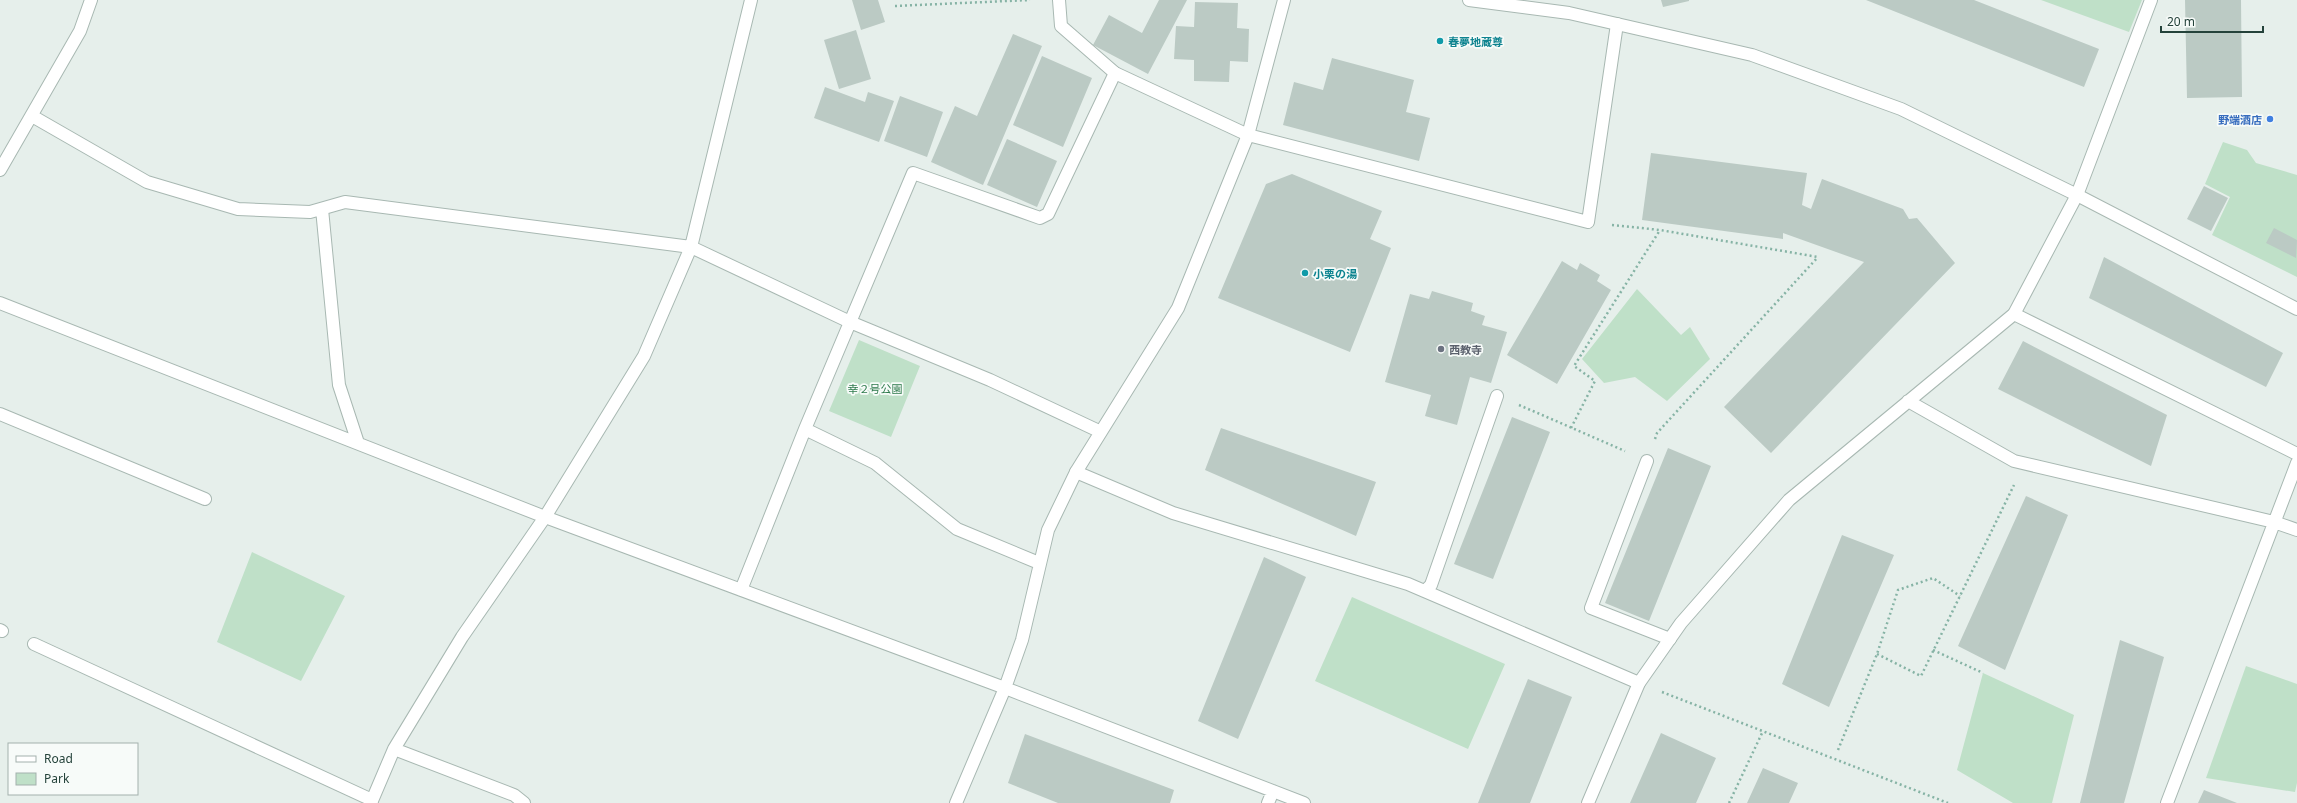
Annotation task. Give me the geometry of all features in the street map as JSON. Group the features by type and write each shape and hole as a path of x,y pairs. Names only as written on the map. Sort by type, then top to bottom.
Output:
{"street":[{"path":"0,170 80,31 91,0"},
{"path":"34,644 372,801 394,749 462,637 545,518 644,356 691,247 750,0"},
{"path":"1059,0 1061,26 1115,73 1248,135 1588,222 1617,24"},
{"path":"956,803 1005,688 1022,640 1048,530 1076,472 1178,308 1248,135 1284,0"},
{"path":"1469,0 1569,13 1752,55 1901,109 2077,195 2297,309"},
{"path":"1588,803 1639,684 1681,623 1788,500 2014,314 2077,195 2151,0"},
{"path":"741,590 805,429 914,173 1040,218 1048,214 1115,73"},
{"path":"32,116 148,182 238,209 310,212 344,202 691,247 850,322 990,380 1101,432"},
{"path":"322,209 339,386 358,444"},
{"path":"0,303 545,518 1005,688 1304,803"},
{"path":"2014,314 2297,454"},
{"path":"1425,591 1431,585 1497,396"},
{"path":"1908,401 2014,460 2274,522 2297,530"},
{"path":"0,414 205,499"},
{"path":"805,429 874,463 957,529 1039,563"},
{"path":"1647,461 1591,608 1670,639"},
{"path":"2167,803 2297,463"},
{"path":"1076,472 1173,513 1408,584 1639,684"},
{"path":"394,749 514,795 524,803"},
{"path":"1268,803 1273,791"}],"path":[{"path":"895,6 1030,0"},
{"path":"1497,396 1647,461 1657,433 1818,257 1660,230 1588,222"},
{"path":"1571,428 1595,381 1574,366 1660,230"},
{"path":"1877,654 1921,676 2025,463"},
{"path":"1838,750 1877,654 1898,590 1933,578 1960,596"},
{"path":"1934,650 1983,673"},
{"path":"1639,684 1948,803"},
{"path":"1729,803 1763,731"}],"green space":[{"path":"2041,0 2142,0 2129,32"},
{"path":"2223,142 2247,150 2256,163 2297,175 2297,277 2212,235 2230,197 2205,184"},
{"path":"1637,289 1681,335 1690,327 1710,359 1667,401 1635,377 1604,383 1582,359"},
{"name":"幸２号公園","path":"859,340 920,366 891,437 829,411"},
{"path":"252,552 345,596 301,681 217,642"},
{"path":"1352,597 1505,664 1468,749 1315,681"},
{"path":"2246,666 2297,684 2297,783 2295,792 2206,778"},
{"path":"1983,673 2074,715 2052,803 2013,803 1957,770"}],"building":[{"path":"852,0 878,0 885,22 861,30"},
{"path":"1159,0 1187,0 1148,74 1093,45 1109,15 1142,33"},
{"path":"1661,0 1689,0 1689,1 1663,7"},
{"path":"1866,0 1974,0 2099,49 2084,87"},
{"path":"2185,0 2241,0 2242,97 2187,98"},
{"path":"1195,2 1238,3 1237,28 1249,29 1248,62 1230,61 1229,82 1194,81 1194,60 1174,59 1176,26 1194,27"},
{"path":"856,30 871,79 839,89 824,40"},
{"path":"1013,34 1042,46 983,185 931,162 955,106 977,116"},
{"path":"1042,56 1092,78 1063,147 1013,125"},
{"path":"1332,58 1414,80 1406,112 1430,118 1419,161 1283,125 1294,82 1323,90"},
{"path":"825,87 865,102 868,92 894,101 879,142 814,118"},
{"path":"900,96 943,112 927,157 884,141"},
{"path":"1007,139 1057,161 1037,207 987,185"},
{"path":"1651,153 1807,173 1802,205 1811,209 1822,179 1903,209 1909,219 1917,218 1955,263 1771,453 1724,407 1864,262 1783,233 1783,239 1642,220"},
{"name":"小栗の湯","path":"1292,174 1382,211 1370,239 1391,248 1350,352 1218,298 1266,184"},
{"path":"2204,186 2228,198 2211,231 2187,219"},
{"path":"2274,228 2297,240 2296,258 2266,243"},
{"path":"2104,257 2283,353 2266,387 2089,298"},
{"path":"1562,261 1577,270 1580,263 1600,275 1597,281 1611,290 1557,384 1507,355"},
{"path":"1432,291 1473,303 1471,311 1485,316 1482,325 1507,332 1491,383 1470,377 1457,425 1425,416 1431,395 1385,382 1410,294 1429,299"},
{"path":"2023,341 2167,415 2151,466 1998,389"},
{"path":"1512,417 1550,432 1493,579 1454,564"},
{"path":"1221,428 1376,482 1356,536 1205,470"},
{"path":"1668,448 1711,466 1649,621 1605,603"},
{"path":"2026,496 2068,515 2005,670 1958,646"},
{"path":"1842,535 1894,555 1829,707 1782,684"},
{"path":"1264,557 1306,577 1238,739 1198,721"},
{"path":"2120,640 2164,657 2124,803 2080,803"},
{"path":"1528,679 1572,697 1530,803 1478,803"},
{"path":"1661,733 1716,758 1696,803 1630,803"},
{"path":"1025,734 1174,790 1170,803 1058,803 1008,783"},
{"path":"1763,768 1798,783 1789,803 1747,803"},
{"path":"2204,790 2237,803 2198,803"}],"place":[{"name":"春夢地蔵尊","path":"1440,41"},
{"name":"野端酒店","path":"2270,119"},
{"name":"小栗の湯","path":"1305,273"},
{"name":"西教寺","path":"1441,349"}]}
